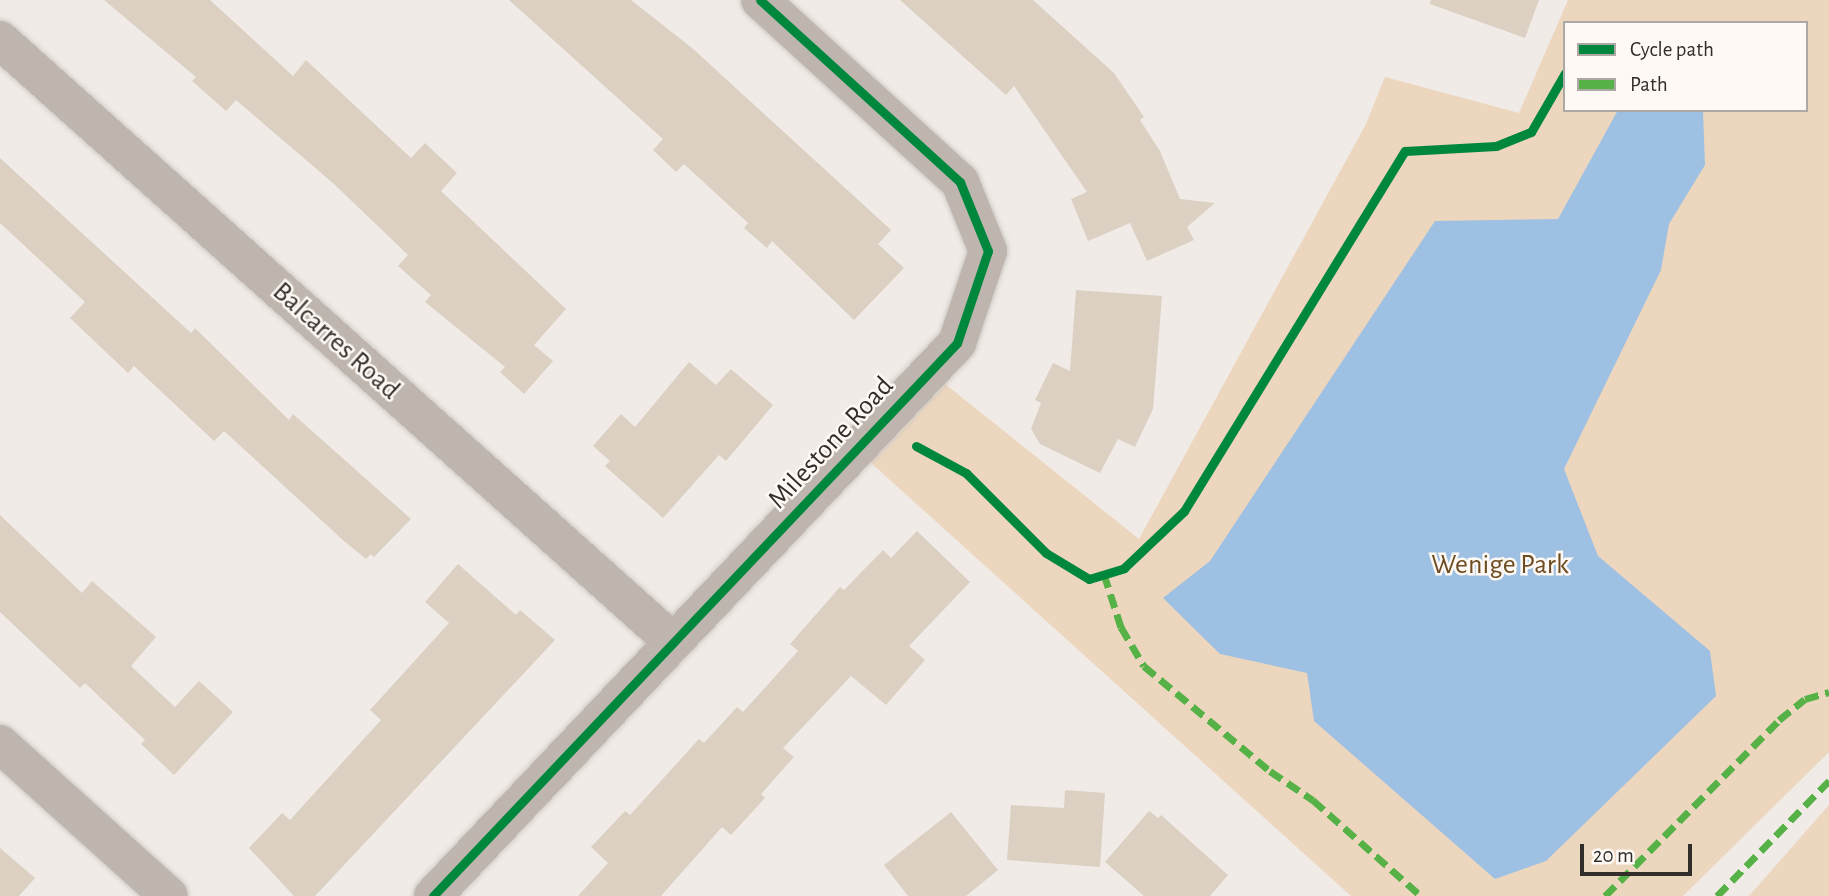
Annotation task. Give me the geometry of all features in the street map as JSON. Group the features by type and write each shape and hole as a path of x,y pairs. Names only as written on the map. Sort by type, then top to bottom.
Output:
{"street":[{"name":"Milestone Road","path":"433,896 957,343 988,251 960,182 760,0"},
{"name":"Balcarres Road","path":"0,40 673,642"},
{"path":"0,744 169,896"}],"green space":[{"name":"Wenige Park","path":"1568,0 1829,0 1829,752 1683,896 1351,896 870,462 945,384 1139,539 1366,124 1385,77 1519,113"},
{"path":"1829,805 1829,896 1749,896"}],"water":[{"path":"1617,112 1703,112 1705,165 1669,224 1661,270 1564,469 1598,556 1710,651 1716,696 1546,861 1495,879 1314,721 1307,673 1220,654 1163,598 1210,561 1435,221 1558,219"}],"building":[{"path":"104,0 210,0 293,76 306,60 411,158 425,143 457,173 441,191 566,309 534,345 553,361 524,394 500,372 505,367 425,302 431,295 398,266 408,255 334,184 236,100 226,111 192,81 196,77"},
{"path":"509,0 631,0 692,48 891,230 878,244 904,268 854,320 772,241 767,248 744,228 748,223 684,164 676,172 653,150 663,139"},
{"path":"900,0 1033,0 1114,73 1144,117 1140,120 1160,151 1180,199 1215,203 1187,227 1194,240 1147,261 1130,223 1088,241 1071,199 1087,192 1014,86 1006,95"},
{"path":"1431,0 1539,0 1525,38 1430,4"},
{"path":"0,158 191,333 195,328 289,420 293,414 411,519 374,557 371,554 366,559 224,431 214,441 134,366 128,373 70,318 85,302 0,223"},
{"path":"1076,290 1162,296 1153,409 1135,447 1118,439 1100,473 1040,444 1031,429 1041,403 1035,400 1053,363 1070,371"},
{"path":"689,362 716,385 731,369 773,405 726,461 719,455 663,518 605,466 610,461 593,446 621,414 635,427"},
{"path":"0,515 82,593 92,581 156,637 131,666 175,707 199,681 233,712 174,775 141,744 145,740 85,683 80,688 0,612"},
{"path":"917,531 970,582 909,646 925,660 886,705 851,676 783,748 794,757 761,794 765,798 731,835 722,827 661,896 578,896 608,863 591,847 625,811 630,815 699,739 704,743 737,707 743,712 798,651 790,644 840,587 844,590 883,550 891,558"},
{"path":"458,564 516,615 520,610 555,640 315,896 294,896 249,848 282,813 290,820 381,720 370,710 449,623 425,602"},
{"path":"1065,790 1105,793 1100,867 1007,860 1011,805 1064,808"},
{"path":"1149,811 1158,818 1161,815 1228,875 1210,896 1144,896 1105,862"},
{"path":"951,812 998,870 966,896 908,896 884,865"},
{"path":"0,848 35,878 19,896 0,896"}],"marked path":[{"path":"1104,574 1121,627 1144,666 1270,771 1313,800 1421,896"},
{"path":"1605,896 1779,720 1805,699 1829,692"},
{"path":"1717,896 1829,781"}],"cycle path":[{"path":"433,896 957,343 988,251 960,182 760,0"},
{"path":"916,446 966,473 1046,553 1089,579 1124,568 1184,511 1405,151 1496,146 1531,132 1563,76"}]}
